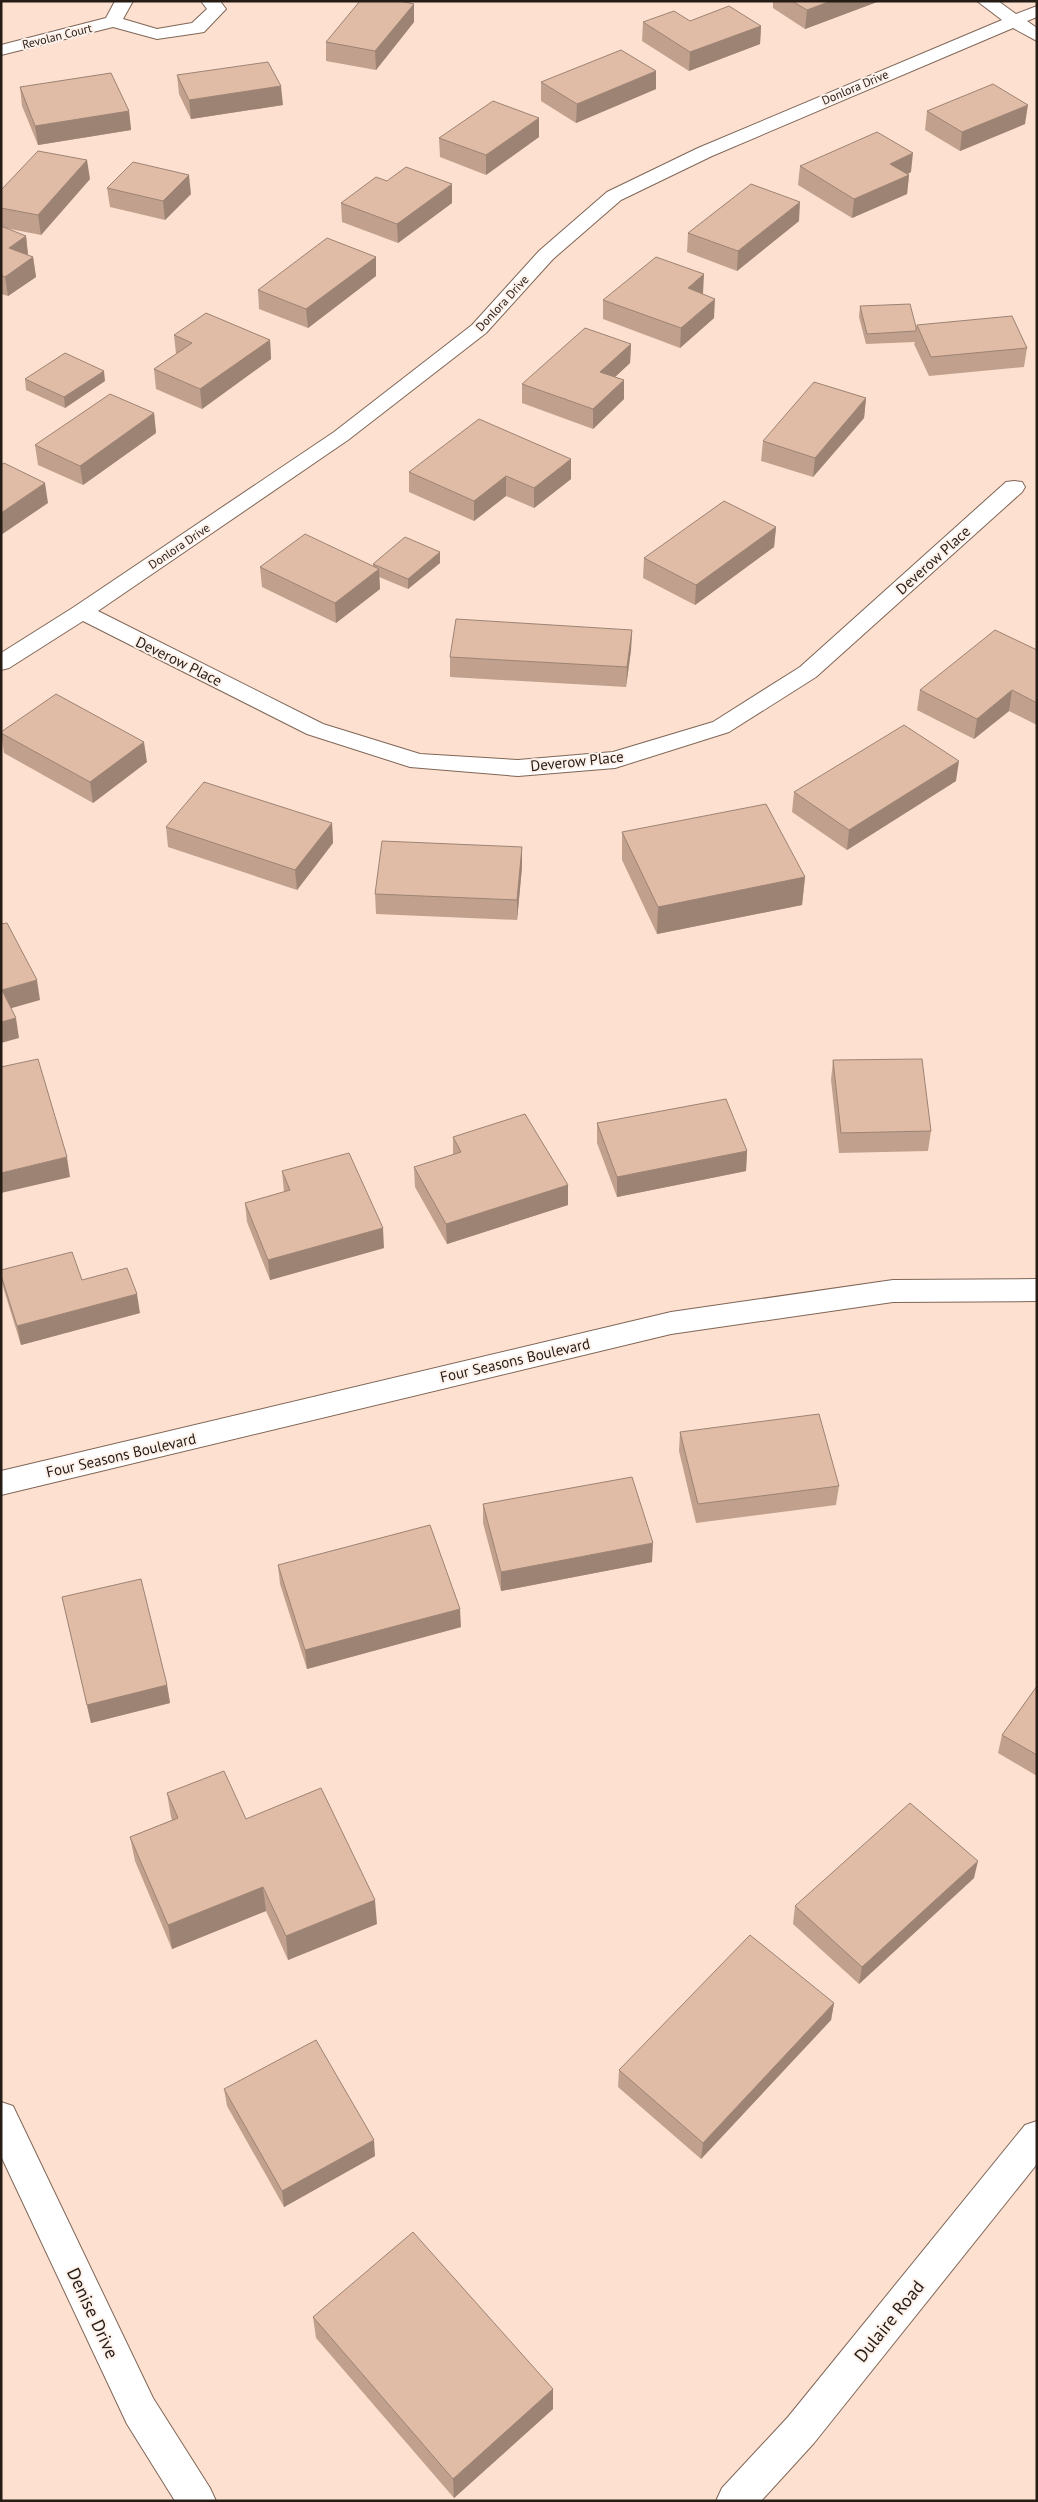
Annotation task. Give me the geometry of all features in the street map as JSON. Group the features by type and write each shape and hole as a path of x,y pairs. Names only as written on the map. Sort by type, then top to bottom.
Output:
{"street":[{"name":"Revolan Court","path":"113,22 124,1"},
{"name":"Revolan Court","path":"1,50 113,22 157,34 198,28 218,10 210,1"},
{"path":"986,1 1037,36"},
{"name":"Donlora Drive","path":"1,663 82,612 342,436 479,329 546,255 614,196 705,152 1037,11"},
{"name":"Deverow Place","path":"82,612 315,729 418,762 518,768 615,760 721,727 808,672 1014,487"},
{"name":"Four Seasons Boulevard","path":"1,1484 671,1323 893,1291 1037,1290"},
{"name":"Denise Drive","path":"1,2118 140,2411 197,2501"},
{"name":"Dulaire Road","path":"735,2501 802,2430 1037,2137"}],"building":[{"path":"360,1 400,1 414,4 375,51 326,42"},
{"path":"792,1 831,1 807,10"},
{"path":"729,6 761,26 690,52 643,22 674,11 690,21"},
{"path":"621,50 656,71 577,104 541,82"},
{"path":"268,62 281,86 189,100 177,75"},
{"path":"111,73 129,111 35,126 20,87"},
{"path":"993,84 1028,105 962,132 927,111"},
{"path":"493,101 539,118 486,155 439,138"},
{"path":"877,132 913,153 890,164 909,175 854,199 800,166"},
{"path":"38,151 87,160 38,215 1,208 1,190"},
{"path":"133,162 189,175 163,201 107,188"},
{"path":"406,167 452,184 397,224 341,203 376,177 387,181"},
{"path":"751,184 800,202 738,251 688,233"},
{"path":"1,226 26,236 9,248 33,257 5,277 1,275"},
{"path":"327,238 376,257 306,309 258,290"},
{"path":"656,257 704,274 688,288 715,299 681,328 603,300"},
{"path":"910,304 916,331 867,334 860,306"},
{"path":"206,313 270,340 200,389 154,369 192,343 174,335"},
{"path":"1012,316 1027,348 931,357 917,325"},
{"path":"585,328 631,344 600,372 624,380 593,409 522,384"},
{"path":"65,353 104,371 64,397 25,379"},
{"path":"814,382 866,398 815,458 763,441"},
{"path":"110,394 154,413 80,466 35,445"},
{"path":"479,419 571,459 534,488 506,476 474,501 409,472"},
{"path":"4,463 45,483 1,513 1,465"},
{"path":"724,501 776,527 696,585 644,558"},
{"path":"305,534 379,569 335,603 260,567"},
{"path":"405,537 440,552 408,579 373,564"},
{"path":"456,619 632,630 627,667 450,657"},
{"path":"995,630 1037,650 1037,703 1012,690 977,719 920,690"},
{"path":"56,694 144,742 90,782 1,733"},
{"path":"904,725 959,761 849,830 794,792"},
{"path":"204,782 332,823 295,870 166,827"},
{"path":"766,804 805,877 658,907 622,832"},
{"path":"382,841 522,847 517,900 375,894"},
{"path":"7,923 37,980 2,990 16,1018 1,1022 1,924"},
{"path":"38,1059 67,1157 1,1173 1,1067"},
{"path":"922,1059 931,1131 841,1133 833,1060"},
{"path":"726,1099 747,1151 617,1177 597,1123"},
{"path":"525,1114 568,1185 446,1224 414,1167 461,1152 453,1137"},
{"path":"349,1153 383,1228 268,1260 245,1203 290,1190 282,1171"},
{"path":"72,1252 82,1280 127,1268 137,1294 17,1326 1,1270"},
{"path":"819,1414 839,1486 698,1504 680,1432"},
{"path":"632,1477 653,1543 501,1572 483,1504"},
{"path":"430,1525 460,1609 305,1650 278,1565"},
{"path":"141,1579 167,1685 87,1705 62,1597"},
{"path":"1037,1686 1037,1755 1002,1735"},
{"path":"224,1771 246,1819 321,1788 375,1900 286,1936 263,1887 168,1925 130,1837 178,1818 167,1793"},
{"path":"910,1803 978,1861 862,1967 795,1906"},
{"path":"750,1935 834,2003 703,2143 619,2070"},
{"path":"316,2040 374,2140 282,2191 224,2089"},
{"path":"413,2232 553,2389 453,2479 313,2317"}]}
